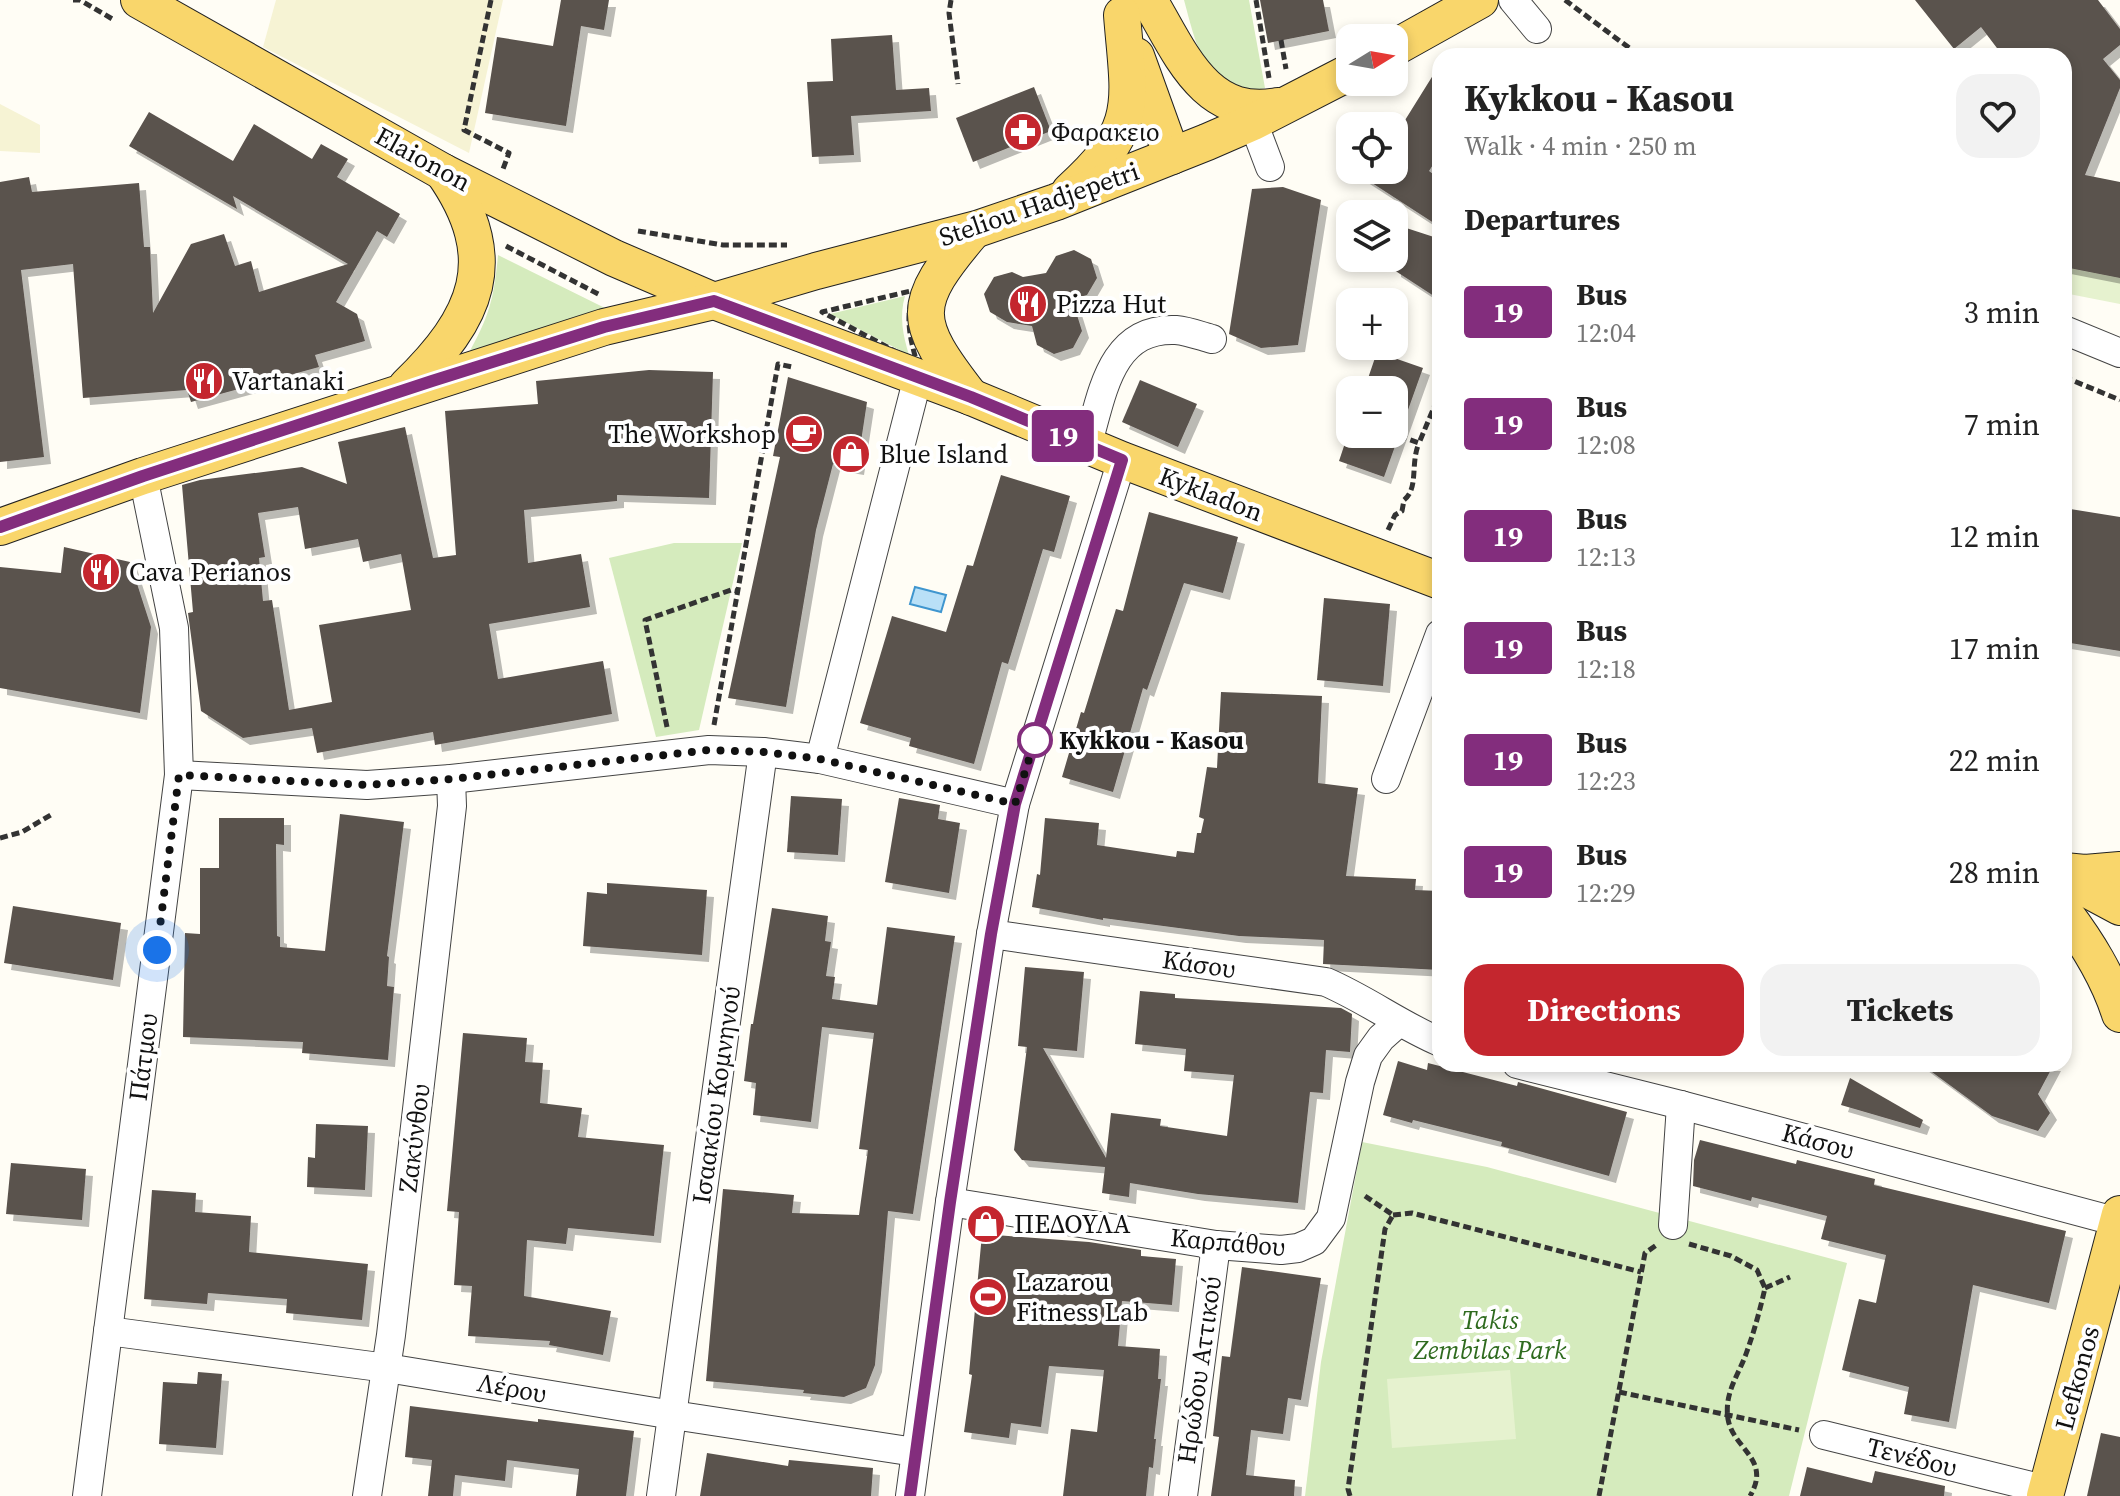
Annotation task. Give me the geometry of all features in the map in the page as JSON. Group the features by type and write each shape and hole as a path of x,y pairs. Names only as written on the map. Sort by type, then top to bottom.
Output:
{"main road":[{"path":"1408,40 1480,0"},
{"path":"1134,4 1215,95 1244,107 1274,107 1285,91"},
{"path":"1134,4 1180,152"},
{"path":"1056,202 1090,172 1121,131 1127,105 1134,4"},
{"name":"Elaionon","path":"130,12 614,258 714,301"},
{"name":"Steliou Hadjepetri","path":"0,527 143,476 604,327 714,301 973,231 1056,202 1253,122 1285,91 1336,71"},
{"path":"403,390 438,356 454,335 472,299 477,276 475,242 469,217 443,172"},
{"path":"971,397 934,346 926,320 927,301 934,280 973,231"},
{"name":"Kykladon","path":"714,301 971,397 1122,460 1432,578"},
{"path":"2072,874 2120,870"},
{"path":"2072,879 2120,907"},
{"path":"2072,923 2103,973 2120,1014"},
{"name":"Lefkonos","path":"2046,1493 2119,1218"}],"street":[{"path":"1513,0 1537,29"},
{"path":"1253,122 1270,167"},
{"path":"1087,446 1112,366 1123,349 1158,331 1179,330 1212,339"},
{"path":"2072,333 2120,353"},
{"path":"820,759 918,377"},
{"path":"910,1496 950,1202 991,934 1015,804 1122,460"},
{"name":"Πάτμου","path":"87,1496 179,775 174,628 143,476"},
{"path":"1386,779 1432,655"},
{"path":"179,775 367,785 451,779 709,750 820,759 1015,804"},
{"name":"Ισαακίου Κομνηνού","path":"661,1496 763,752"},
{"name":"Ζακύνθου","path":"367,1496 387,1368 452,806 451,779"},
{"name":"Κάσου","path":"991,934 1326,982 1432,1038"},
{"name":"Καρπάθου","path":"950,1202 1216,1245 1281,1250 1298,1248 1314,1241 1331,1218 1368,1056 1381,1038 1399,1022"},
{"name":"Κάσου","path":"1549,1072 2119,1218"},
{"path":"1669,1232 1681,1105"},
{"name":"Ηρώδου Αττικού","path":"1183,1496 1216,1245"},
{"name":"Λέρου","path":"108,1331 387,1368 915,1452"},
{"name":"Τενέδου","path":"1824,1435 2046,1493"}],"path":[{"path":"73,0 130,12"},
{"path":"491,0 464,130 509,153 503,170"},
{"path":"951,0 949,13 958,84"},
{"path":"1256,0 1285,91"},
{"path":"1565,0 1629,48"},
{"path":"1281,40 1285,91"},
{"path":"492,164 516,177"},
{"path":"625,227 652,235 723,245 800,243"},
{"path":"503,245 600,295 605,283"},
{"path":"915,290 908,309 910,338 917,363 822,312 915,290"},
{"path":"709,750 778,364 801,369"},
{"path":"2072,380 2120,400"},
{"path":"1385,534 1395,515 1402,511 1404,500 1411,494 1414,486 1412,459 1432,412"},
{"path":"1408,439 1419,443"},
{"path":"669,735 645,620 731,590 737,591"},
{"path":"0,838 22,832 54,813"},
{"path":"1340,1180 1393,1215 1412,1213 1641,1272"},
{"path":"1350,1496 1348,1489 1385,1229 1393,1215"},
{"path":"1599,1496 1645,1253 1669,1232 1731,1256 1757,1270 1765,1288 1745,1357 1729,1390 1727,1415 1731,1431 1754,1460 1757,1484 1750,1496"},
{"path":"1765,1288 1790,1277"},
{"path":"1619,1392 1824,1435"}],"shaded area":[{"path":"276,0 503,0 469,153 263,47"},
{"path":"0,104 40,125 40,153 0,151"}],"green space":[{"path":"1184,0 1249,0 1265,88 1245,90 1217,78 1200,51"},
{"path":"2079,199 2120,208 2120,304 2072,295 2072,234"},
{"path":"498,255 607,309 467,356 489,307"},
{"path":"905,296 902,326 909,355 830,314"},
{"path":"674,543 742,543 699,730 656,737 609,558"},
{"name":"Takis Zembilas Park","path":"1362,1142 1487,1167 1847,1263 1789,1496 1305,1496 1321,1362"},
{"path":"1510,1370 1516,1439 1392,1448 1387,1379"}],"water":[{"path":"915,587 946,595 941,612 910,604"}],"building":[{"path":"561,0 609,0 604,30 581,26 566,126 485,113 497,37 553,46"},
{"path":"1260,0 1323,0 1329,31 1268,43"},
{"path":"1915,0 2098,0 2120,29 2120,45 2103,59 2120,80 2120,88 2085,175 2120,182 2120,278 2072,269 2072,48 1997,48 1981,27 1953,48"},
{"path":"892,35 896,90 929,88 931,111 851,116 854,155 812,157 807,82 833,81 831,39"},
{"path":"1432,77 1432,166 1429,171 1432,173 1432,222 1408,206 1408,200 1398,200 1374,184 1408,184 1408,115"},
{"path":"1034,87 1051,131 973,162 956,118"},
{"path":"149,112 233,161 254,124 312,159 321,144 348,159 337,177 400,214 387,237 377,231 336,302 357,314 365,341 315,355 319,367 191,402 187,390 83,398 73,264 21,270 44,457 0,462 0,182 29,177 32,192 139,183 144,247 150,247 153,313 191,244 224,234 235,266 251,261 259,292 348,264 233,196 237,209 129,146"},
{"path":"1283,187 1321,200 1298,345 1261,348 1229,334 1252,189"},
{"path":"1408,229 1432,236 1432,295 1397,272 1408,272"},
{"name":"Pizza Hut","path":"1074,250 1091,259 1097,278 1087,295 1072,299 1082,331 1073,348 1054,354 1037,345 1032,326 1007,322 990,312 984,294 994,277 1012,272 1023,277 1046,273 1056,256"},
{"path":"1374,360 1400,360 1423,368 1408,410 1408,376 1369,376"},
{"path":"649,370 713,372 709,498 617,495 617,501 524,510 528,563 581,554 590,607 489,624 498,679 603,661 612,714 435,745 433,732 317,753 312,728 243,738 201,711 188,613 193,612 182,485 302,467 347,484 338,442 405,427 433,558 456,555 445,411 538,404 536,381","holes":["298,507 305,549 358,539 363,562 401,554 411,610 319,625 332,702 289,710 272,600 263,601 259,558 265,557 258,513"]},
{"path":"788,377 867,402 857,468 833,464 816,530 786,707 728,698 780,457 773,456"},
{"path":"1140,380 1197,404 1178,447 1122,422"},
{"path":"1343,448 1394,448 1384,477 1339,461"},
{"path":"1001,475 1070,496 1054,552 1043,549 1008,664 1002,662 974,764 909,746 911,738 860,723 892,616 946,632 967,565 973,566"},
{"path":"2072,509 2120,517 2120,651 2072,643"},
{"path":"1149,512 1238,537 1223,593 1184,583 1147,690 1143,688 1113,792 1062,777 1116,609 1123,611"},
{"path":"64,547 130,562 151,627 140,713 0,688 0,567 61,573"},
{"path":"1324,598 1390,604 1383,686 1317,680"},
{"path":"1221,692 1322,696 1318,783 1358,788 1346,876 1416,879 1415,890 1432,891 1432,970 1323,964 1324,940 1239,936 1103,920 1032,907 1037,874 1040,875 1045,818 1099,823 1097,845 1176,857 1177,851 1194,853 1197,833 1201,833 1204,819 1199,817 1207,767 1217,768"},
{"path":"791,796 842,799 838,855 787,852"},
{"path":"899,798 940,805 938,819 960,823 949,893 885,882"},
{"path":"340,814 404,822 387,956 387,986 394,987 388,1060 302,1053 303,1042 183,1037 185,933 200,934 200,868 219,868 219,818 284,818 284,845 276,844 277,936 280,937 280,947 325,951"},
{"path":"607,883 707,890 702,955 583,946 587,892 607,894"},
{"path":"13,906 121,923 113,980 4,963"},
{"path":"772,908 828,916 825,941 831,942 826,976 835,977 832,999 877,1005 887,927 955,936 913,1214 888,1211 875,1365 866,1388 844,1397 706,1381 723,1189 794,1195 792,1213 859,1215 868,1150 859,1149 874,1033 822,1027 811,1122 753,1115 756,1083 744,1081"},
{"path":"1025,967 1084,972 1077,1051 1043,1048 1106,1158 1111,1113 1161,1119 1160,1126 1227,1136 1234,1075 1184,1071 1186,1049 1135,1044 1140,991 1175,994 1175,998 1341,1008 1352,1014 1350,1052 1326,1050 1323,1093 1310,1092 1298,1203 1198,1194 1130,1183 1129,1197 1102,1193 1105,1167 1022,1160 1014,1150 1027,1047 1018,1046"},
{"path":"463,1033 527,1038 525,1062 543,1063 540,1103 582,1108 578,1137 664,1145 654,1236 568,1228 566,1244 527,1240 524,1296 611,1311 603,1355 549,1345 550,1341 468,1336 472,1286 454,1285 459,1212 447,1211"},
{"path":"1398,1061 1427,1070 1428,1063 1432,1064 1432,1072 1463,1072 1517,1086 1518,1082 1627,1112 1609,1176 1501,1146 1502,1142 1383,1115"},
{"path":"1932,1072 2050,1072 2038,1094 2050,1113 2038,1131 1992,1116"},
{"path":"1850,1078 1923,1120 1920,1128 1841,1105"},
{"path":"316,1124 368,1126 365,1190 307,1187 308,1157 315,1158"},
{"path":"1700,1140 1796,1164 1797,1160 1875,1179 1874,1185 2066,1231 2049,1303 1973,1285 1949,1422 1904,1414 1909,1387 1842,1370 1859,1299 1876,1303 1886,1255 1821,1239 1827,1216 1693,1186 1694,1160"},
{"path":"11,1163 86,1169 82,1220 6,1214"},
{"path":"152,1190 196,1193 195,1212 251,1216 249,1252 368,1264 362,1320 286,1313 287,1299 208,1293 207,1304 144,1299"},
{"path":"982,1234 1089,1242 1141,1250 1141,1256 1176,1259 1172,1305 1122,1301 1118,1346 1160,1349 1156,1439 1146,1496 1063,1496 1071,1429 1097,1432 1104,1370 1049,1366 1041,1427 1011,1423 1009,1438 964,1432 972,1375 969,1374"},
{"path":"1242,1267 1321,1278 1301,1400 1288,1398 1283,1434 1251,1430 1246,1475 1295,1480 1294,1496 1211,1496 1219,1437 1213,1436 1222,1356 1230,1357"},
{"path":"198,1372 222,1374 216,1448 159,1444 163,1382 197,1384"},
{"path":"410,1406 634,1431 626,1496 576,1496 579,1469 507,1460 505,1481 455,1475 453,1496 428,1496 432,1460 405,1457"},
{"path":"2101,1433 2120,1437 2120,1496 2087,1496"},
{"path":"707,1453 788,1466 789,1460 873,1468 871,1496 700,1496"},
{"path":"1807,1467 1872,1483 1875,1471 1945,1486 1944,1496 1800,1496"}],"bus line":[{"name":"19","path":"0,527 143,476 432,381 604,327 714,301 971,397 1122,460 1015,804 991,934 950,1202 910,1496"}],"place":[{"name":"Φαρακειο","path":"1023,132"},
{"name":"Pizza Hut","path":"1028,304"},
{"name":"Vartanaki","path":"204,381"},
{"name":"The Workshop","path":"804,434"},
{"name":"Blue Island","path":"851,454"},
{"name":"Cava Perianos","path":"101,572"},
{"name":"Kykkou - Kasou","path":"1035,740"},
{"name":"ΠΕΔΟΥΛΑ","path":"986,1224"},
{"name":"Lazarou Fitness Lab","path":"988,1297"}],"route":[{"path":"157,950 179,775 367,785 451,779 709,750 820,759 1015,804 1035,740"}]}
